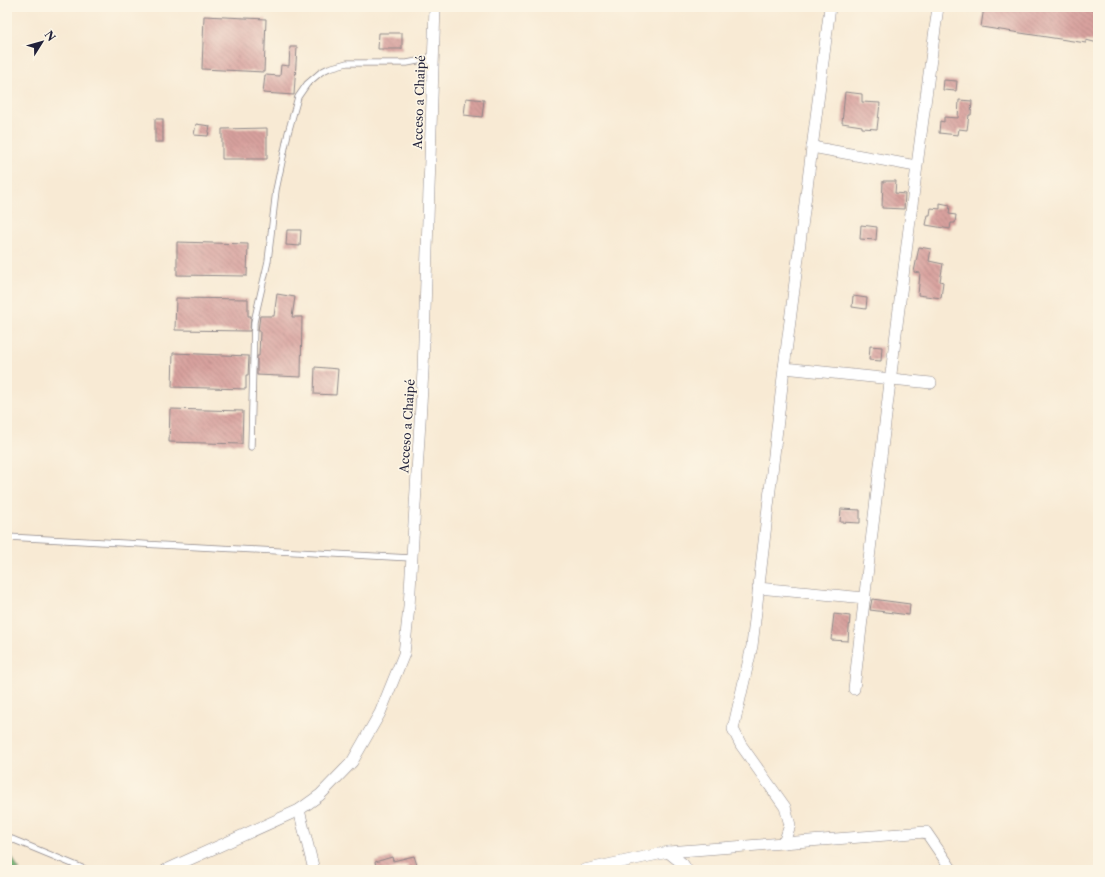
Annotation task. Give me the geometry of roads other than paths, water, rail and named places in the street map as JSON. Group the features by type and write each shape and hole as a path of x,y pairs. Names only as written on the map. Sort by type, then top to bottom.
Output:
{"street":[{"name":"Acceso a Chaipé","path":"166,870 299,810 320,794 352,762 380,713 404,654 409,607 423,371 435,7"},
{"path":"784,843 790,825 785,807 741,745 733,729 752,646 784,368 830,7"},
{"path":"854,689 916,166 938,7"},
{"path":"812,147 916,166"},
{"path":"784,368 931,382"},
{"path":"758,588 864,598"},
{"path":"299,810 314,870"},
{"path":"584,870 668,852 926,832 952,870"},
{"path":"668,852 683,864 687,870"}],"lane":[{"path":"251,447 254,322 268,261 276,190 288,133 298,98 313,78 325,70 338,65 347,63 407,63 433,58"},
{"path":"7,537 411,558"},
{"path":"7,837 87,870"}]}
